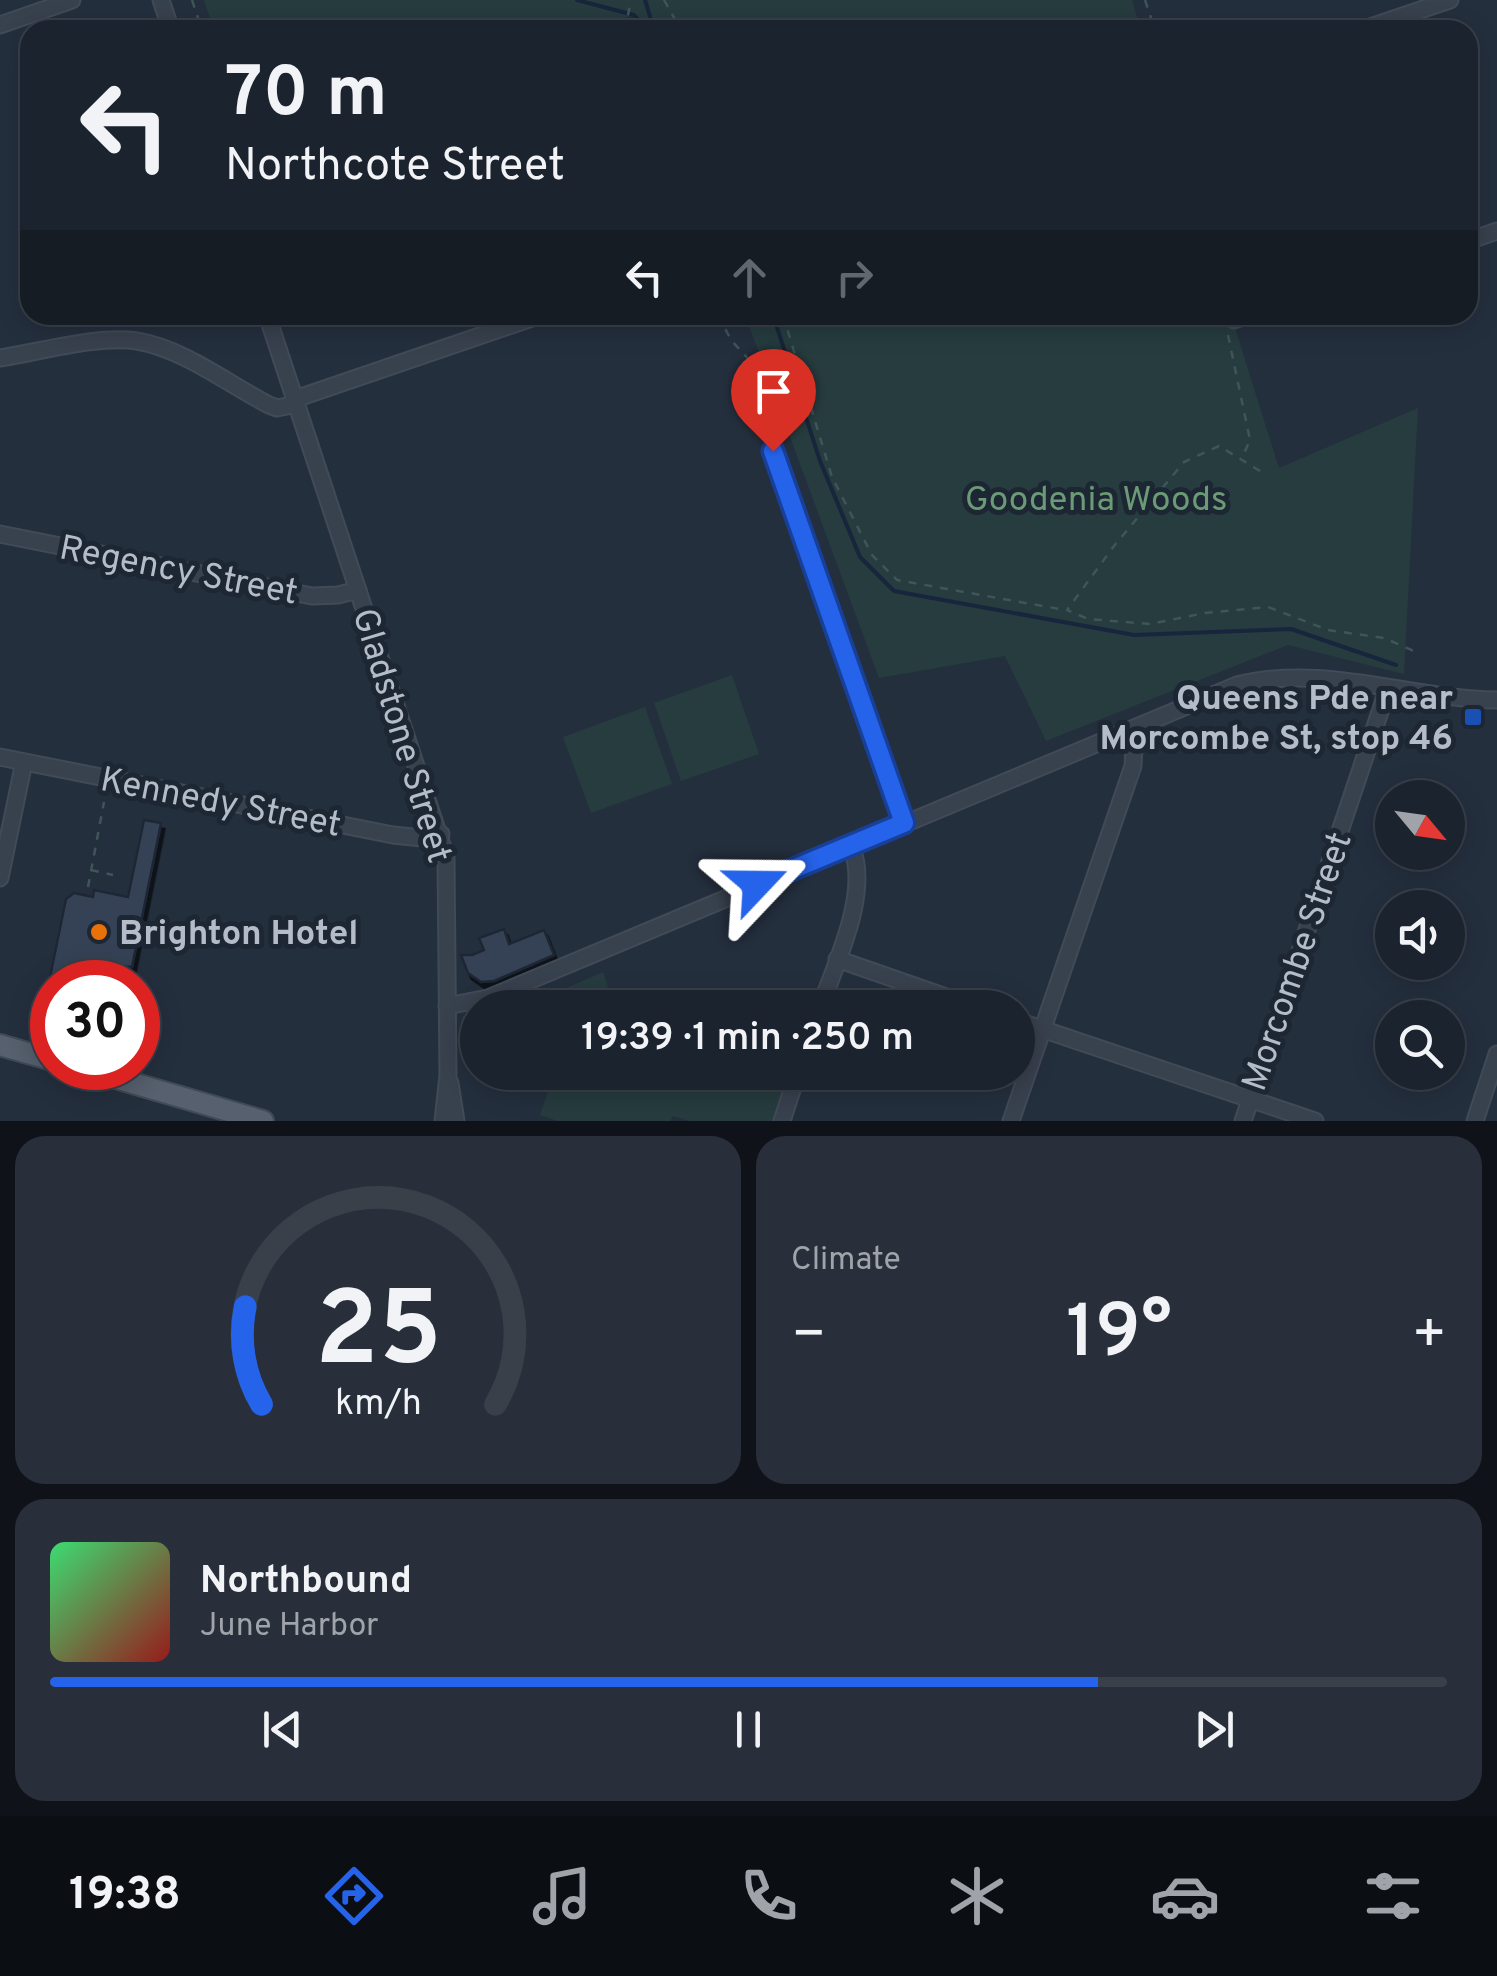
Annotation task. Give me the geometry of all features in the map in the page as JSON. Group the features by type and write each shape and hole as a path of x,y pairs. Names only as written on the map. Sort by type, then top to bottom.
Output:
{"main road":[{"path":"0,1045 30,1054"},
{"path":"156,1090 262,1121"}],"street":[{"path":"0,25 72,0"},
{"path":"1391,20 1450,0"},
{"name":"Gladstone Street","path":"270,325 441,834 448,875 448,1075 443,1121"},
{"path":"0,358 106,341 135,341 175,354 269,405 287,407 513,325"},
{"path":"773,451 904,823"},
{"name":"Regency Street","path":"0,534 312,596 358,590"},
{"path":"447,1006 478,1002 1237,685 1262,679 1310,677 1497,700"},
{"name":"Morcombe Street","path":"1243,1121 1388,688"},
{"path":"1011,1121 1132,766 1134,746 1129,730"},
{"name":"Kennedy Street","path":"0,757 392,835 414,838 441,834"},
{"path":"0,878 24,762"},
{"path":"826,990 857,893 858,863 851,846"},
{"path":"837,959 926,990"},
{"path":"1035,1027 1316,1121"},
{"path":"1475,1121 1497,1054"},
{"name":"Gladstone Street","path":"448,1075 456,1121"},
{"path":"782,1121 792,1090"}],"path":[{"path":"723,325 731,340 762,372 780,436 773,451"},
{"path":"786,325 832,477 872,555 897,580 1067,610 1088,619 1150,624 1205,613 1268,607 1328,630 1384,638 1414,651"},
{"path":"1237,325 1250,440 1241,460"},
{"path":"1067,610 1184,462 1219,446 1260,471"},
{"path":"88,887 104,802"},
{"path":"91,870 113,875"}],"green space":[{"path":"204,0 1132,0 1138,20 635,20 633,15 620,20 211,20"},
{"name":"Goodenia Woods","path":"749,325 1234,325 1279,468 1418,408 1404,674 1288,645 1046,741 1005,656 879,678"},
{"path":"732,675 759,754 681,781 654,703"},
{"path":"645,707 672,784 591,813 563,737"},
{"path":"603,972 609,990 562,990"},
{"path":"548,1090 783,1090 773,1121 690,1121 673,1116 670,1121 558,1121 540,1115"}],"building":[{"name":"Brighton Hotel","path":"144,820 161,823 133,960 54,960 66,899 74,893 93,897 94,890 128,897"},
{"path":"504,929 509,944 544,930 554,955 494,981 481,982 468,973 461,955 484,950 479,938"}],"waterway":[{"path":"577,0 634,15 639,20"},
{"path":"645,0 651,20"},
{"path":"776,325 820,461 860,557 894,591 1134,635 1291,629 1396,665"}],"place":[{"name":"Queens Pde near Morcombe St, stop 46","path":"1473,717"},
{"name":"Brighton Hotel","path":"99,932"}],"route":[{"path":"757,884 904,823 773,451"}]}
